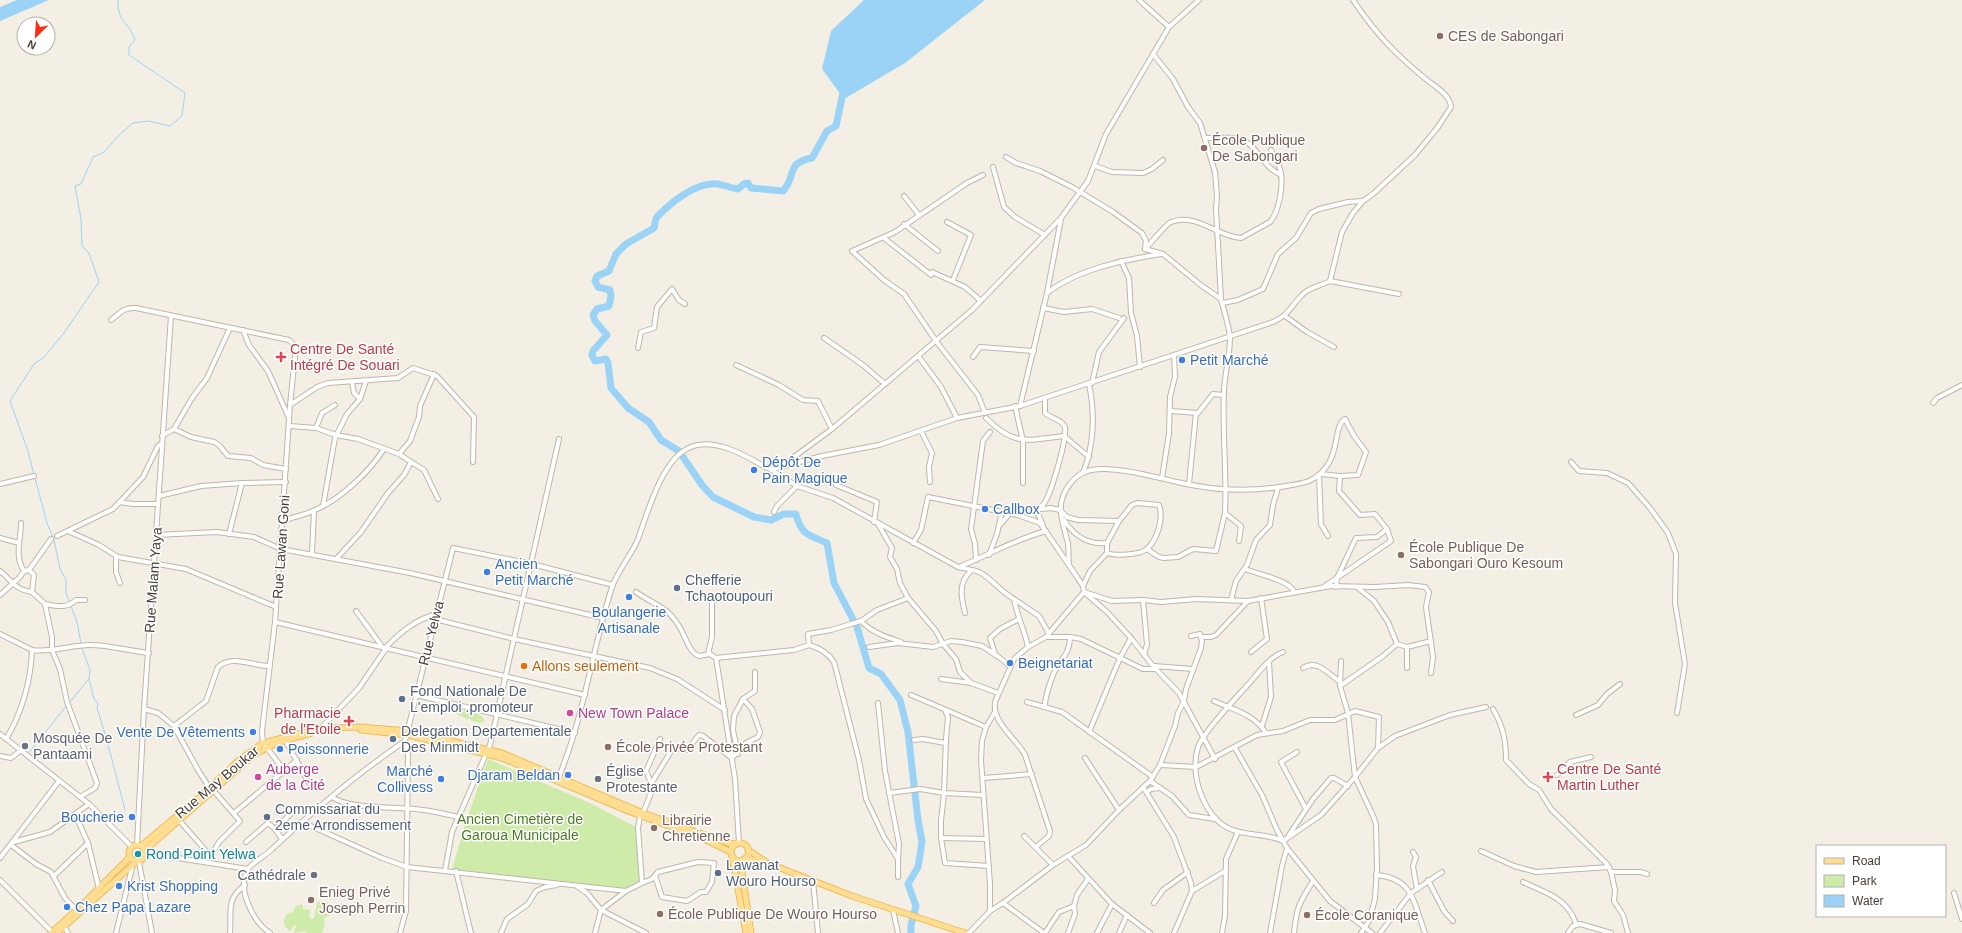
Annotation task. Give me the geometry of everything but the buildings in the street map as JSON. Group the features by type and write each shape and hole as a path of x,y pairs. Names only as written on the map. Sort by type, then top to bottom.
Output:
{"main road":[{"name":"Rue May Boukar","path":"145,852 239,760 265,745 321,728 376,727 516,758 558,779 704,839 732,854"},
{"name":"Rue May Boukar","path":"265,745 331,730 408,733"},
{"name":"Rue May Boukar","path":"137,846 211,789"},
{"name":"Rue May Boukar","path":"641,814 728,843 738,844"},
{"path":"746,933 732,854 738,844 745,845 748,850 770,864"},
{"path":"137,846 145,852 144,859 136,862 64,926 54,932 130,857 129,852 137,846"},
{"path":"748,850 742,873 751,933"},
{"path":"732,854 738,860 745,858 770,864 893,910 965,933"},
{"path":"130,857 136,862"}],"street":[{"path":"1139,0 1169,27"},
{"path":"781,467 832,429 919,357 981,301 1061,218 1082,192 1095,166 1103,140 1169,27 1199,0"},
{"path":"1330,281 1342,232 1353,213 1363,201 1373,194 1415,155 1438,127 1451,107 1450,101 1444,94 1413,69 1376,33 1353,0"},
{"path":"1147,549 1159,557 1164,558 1178,557 1193,549 1216,551 1225,513 1227,488 1224,459 1224,395 1230,354 1230,336 1222,301 1217,230 1218,196 1215,172 1200,123 1188,107 1173,79 1153,54"},
{"path":"1205,138 1224,138 1246,141 1268,167 1281,175"},
{"path":"1145,249 1170,222 1185,220 1200,223 1241,238 1270,222 1279,197 1281,175 1277,160 1271,150"},
{"path":"1006,157 1016,163 1040,171 1082,192 1142,233 1146,241 1145,249"},
{"path":"1095,166 1112,172 1143,173 1152,169 1163,160"},
{"path":"993,167 1004,207 1015,217 1045,235"},
{"path":"982,175 884,238 852,251 884,280 902,291 936,341 978,395 985,413"},
{"path":"904,196 919,215"},
{"path":"1145,249 1163,254 1222,301 1238,300 1263,289 1278,254 1296,238 1310,213 1334,205 1363,201"},
{"path":"1020,406 1047,293 1061,218"},
{"path":"947,222 971,236 953,280"},
{"path":"904,224 938,251"},
{"path":"884,238 931,273 953,280 965,287 981,301"},
{"path":"1047,293 1078,275 1121,261 1163,254"},
{"path":"1121,261 1129,278 1131,313 1137,336 1140,366"},
{"path":"770,469 822,456 874,446 957,418 1020,406 1273,322 1285,316 1308,290 1330,281 1399,294"},
{"path":"638,348 641,332 654,328 657,307 672,289 678,300 685,304"},
{"path":"111,320 121,311 128,308 243,330 249,345 268,371 289,419"},
{"path":"1043,308 1064,312 1092,309 1119,318"},
{"name":"Rue Malam Yaya","path":"137,846 144,709 171,316"},
{"path":"1285,316 1306,332 1334,347"},
{"path":"1083,473 1089,457 1093,417 1090,383 1100,352 1124,318"},
{"path":"162,436 174,429 192,398 210,372 230,328"},
{"name":"Rue Lawan Goni","path":"243,330 289,340 296,346 290,405 286,482 275,622 262,731 265,745"},
{"path":"824,338 863,365 886,384"},
{"path":"973,357 980,347 1034,351"},
{"path":"1162,478 1169,433 1171,411 1170,397 1175,377 1174,355"},
{"path":"919,357 941,387 957,418"},
{"path":"736,365 779,385 803,400 818,402 832,429"},
{"path":"290,405 317,387 328,383 398,378 413,368 434,374 474,417 473,462"},
{"path":"398,454 410,441 419,417 420,406 434,374"},
{"path":"323,506 336,435 347,414 360,399 366,381"},
{"path":"352,382 354,393 360,399"},
{"path":"1933,403 1937,398 1962,385"},
{"path":"1171,411 1196,413 1200,411 1213,394 1224,395"},
{"path":"1036,510 1045,503 1055,476 1065,427 1063,423 1046,413 1045,398"},
{"path":"316,428 322,413 335,405"},
{"path":"1015,406 1023,441 1023,483"},
{"path":"1189,484 1196,413"},
{"path":"986,418 1002,433 1023,441 1064,436 1089,457"},
{"path":"1068,565 1068,545 1060,510 1062,500 1068,487 1083,473 1091,470 1125,471 1189,484 1241,490 1278,488 1308,482 1320,474 1333,458 1340,425 1345,419 1354,436 1366,452 1358,475 1340,476 1320,474"},
{"path":"289,426 316,428 336,435 358,439 398,454 424,470 438,499"},
{"path":"174,429 191,437 214,442 219,445 228,456 251,458 263,465 286,469"},
{"path":"921,431 932,453 929,467 930,482"},
{"path":"976,560 975,541 971,534 983,441 990,432"},
{"path":"445,870 450,837 487,752 532,564 559,439"},
{"path":"57,536 94,517 110,511 143,477 158,446 162,443"},
{"path":"558,779 585,695 603,618 613,585 637,541 656,488 669,467 681,453 699,446 720,446 739,452 797,486 833,498 958,567 980,573 1002,592 1039,616 1048,632"},
{"path":"283,521 314,511 339,496 366,471 384,449"},
{"path":"336,558 361,532 388,493 404,475 411,462"},
{"path":"1571,462 1579,472 1607,473 1628,483 1650,508 1668,534 1676,554 1675,603 1685,664 1677,713"},
{"path":"1320,474 1322,524 1328,536"},
{"path":"0,484 34,476"},
{"path":"1324,586 1391,541 1386,529 1375,514 1360,514 1351,507 1339,491 1340,476"},
{"path":"159,496 201,486 286,482"},
{"path":"229,534 242,483"},
{"path":"836,485 877,502 876,523 892,548 890,557 897,569 900,583 908,598 936,631 943,644 956,659 960,672 971,683"},
{"path":"774,512 777,506 797,486"},
{"path":"1231,600 1236,581 1245,569 1256,540 1270,525 1273,505 1278,488"},
{"path":"913,543 921,530 928,497 1010,513 1036,520 1043,526"},
{"path":"119,502 133,504 158,504"},
{"path":"1083,586 1090,571 1107,553 1107,544 1119,521 1132,505 1159,505 1158,532 1147,549 1143,552 1120,555 1107,553"},
{"path":"1021,511 1051,508 1060,510 1067,517 1078,520 1119,521"},
{"path":"1036,510 1046,531 1083,586 1084,592 1107,612 1131,638 1155,668 1179,693 1215,759"},
{"path":"312,553 314,511"},
{"path":"988,556 1000,525 1002,511"},
{"path":"1000,525 1010,513"},
{"path":"1225,513 1241,526 1240,541"},
{"path":"1063,518 1072,531 1082,539 1094,544 1107,544"},
{"path":"21,523 18,559 24,571"},
{"path":"1336,587 1337,578 1356,538 1377,537 1386,529"},
{"path":"68,531 99,545 116,556 125,559 155,562 186,569 276,607"},
{"path":"958,567 988,556 1022,538 1046,531"},
{"path":"156,535 216,532 254,538 281,548 400,571 524,598 603,618"},
{"path":"0,538 19,543"},
{"path":"0,595 11,583 19,578 24,571 30,570 51,539"},
{"name":"Rue Yelwa","path":"405,741 453,548 532,564"},
{"path":"116,556 116,572 120,583"},
{"path":"532,564 613,585"},
{"path":"1245,569 1285,583 1294,591"},
{"path":"30,570 34,575 32,592"},
{"path":"964,613 961,590 964,578 971,570"},
{"path":"0,571 11,583 24,590 32,592 45,604 59,607 70,605 76,600 85,600"},
{"path":"1084,592 1112,601 1144,600 1161,602 1196,599 1248,601 1324,586 1408,585 1427,588 1429,594 1426,607 1434,660 1431,673"},
{"path":"1357,586 1374,602 1388,622 1397,644"},
{"path":"636,592 660,605 670,614 680,627 694,654 700,656 708,654 716,658 794,650 809,645 817,647 829,655 834,662 859,760 866,799 884,837 898,859"},
{"path":"1046,637 1048,632 1084,592"},
{"path":"809,645 808,634 861,621 877,610 908,598"},
{"path":"1251,652 1267,639 1261,598"},
{"path":"1014,599 1028,647"},
{"path":"1144,600 1147,644 1144,655"},
{"path":"1191,636 1200,634 1202,637 1211,637 1216,635 1248,601"},
{"path":"708,654 712,637 712,603"},
{"path":"45,604 52,637 52,650 60,668 67,702 97,783 95,788 80,797"},
{"path":"356,611 385,646"},
{"path":"321,728 359,688 385,646 407,627 424,617 435,616 514,639 650,668 667,674 725,710"},
{"path":"997,656 992,648 991,636 1019,619"},
{"path":"861,621 866,627 887,638 916,646"},
{"path":"275,622 385,646 506,677 585,695"},
{"path":"0,634 32,650 52,650 82,645 149,653"},
{"path":"990,910 989,866 981,760 982,741 986,727 995,712 995,702 998,693 1010,666 1017,656 1028,647 1046,637 1070,637 1084,640 1143,670 1155,668 1193,669"},
{"path":"1045,706 1045,696 1050,689 1054,674 1069,650 1070,637"},
{"path":"969,933 990,910 1003,903 1053,865 1069,857 1089,843 1119,810 1152,779 1160,765 1184,702 1186,690 1201,648 1202,637"},
{"path":"1089,732 1120,658 1131,638"},
{"path":"1397,644 1407,647 1431,641"},
{"path":"869,647 898,643 933,647 951,642 976,644 987,648 1010,666"},
{"path":"1340,686 1383,656 1397,644"},
{"path":"1407,647 1407,668"},
{"path":"6,739 15,723 23,703 30,672 32,650"},
{"path":"1282,841 1268,836 1238,832 1227,828 1215,819 1203,800 1195,776 1198,747 1203,739 1228,707 1270,662 1284,652"},
{"path":"716,658 732,758 738,844"},
{"path":"1341,660 1339,681 1348,713 1355,777 1375,821 1375,899 1371,916 1361,933"},
{"path":"174,726 206,701 220,665 233,661 269,666"},
{"path":"1262,726 1271,697 1270,662"},
{"path":"1303,668 1309,665 1316,665 1339,681"},
{"path":"738,754 733,730 733,719 743,699 755,691 755,672"},
{"path":"941,679 971,683 998,693"},
{"path":"1576,716 1598,705 1607,694 1620,684"},
{"path":"911,695 986,727"},
{"path":"416,696 574,733"},
{"path":"732,758 738,754 746,743 758,737 760,732 752,709 743,699"},
{"path":"1214,701 1247,714 1262,726 1266,733"},
{"path":"1027,702 1062,712 1152,779 1160,788 1172,796 1192,817 1215,819"},
{"path":"878,703 889,793 899,844 898,877"},
{"path":"1282,841 1321,814 1348,786 1378,748 1399,734 1450,715 1486,707"},
{"path":"144,709 158,713 174,726 198,770 211,789 240,821 219,842 212,854 207,857"},
{"path":"994,709 1010,737 1019,744 1022,749 1032,774 1050,834 1036,848"},
{"path":"1493,709 1501,722 1506,739 1506,760 1529,784 1539,790 1551,809 1602,858 1609,867 1612,872 1615,890 1614,901 1623,915 1628,933"},
{"path":"945,710 948,717 941,838 945,863 989,866"},
{"path":"1160,765 1196,767 1215,759 1257,735 1283,731 1310,720 1335,720 1355,711 1380,716 1378,748"},
{"path":"0,734 89,804 137,846"},
{"path":"651,784 673,748 687,750 699,736 703,736 732,758"},
{"path":"642,884 638,828 641,814 652,793 653,787 647,776 647,768 660,739"},
{"path":"914,740 923,739 946,743"},
{"path":"286,740 309,783"},
{"path":"270,933 264,929 250,908 245,893 248,869 332,797 405,741 408,754 406,911 400,933"},
{"path":"265,745 284,770"},
{"path":"1235,748 1262,795 1282,841 1287,848 1313,881 1339,910 1372,933"},
{"path":"0,756 11,758 22,752"},
{"path":"1297,752 1282,763 1306,809"},
{"path":"1556,774 1570,762 1591,757"},
{"path":"1085,758 1119,810"},
{"path":"234,813 297,760"},
{"path":"983,778 1032,774"},
{"path":"1288,836 1306,809 1331,778 1334,778 1348,786"},
{"path":"0,858 59,781"},
{"path":"1143,787 1174,837 1188,872 1192,891 1174,933"},
{"path":"1147,792 1151,789 1160,788"},
{"path":"889,793 920,789 944,793 983,795"},
{"path":"332,797 340,802 367,806 408,808 458,817"},
{"path":"12,844 50,832 89,804"},
{"path":"275,830 296,809"},
{"path":"75,814 88,843 99,889"},
{"path":"178,820 207,852 206,862"},
{"path":"302,822 382,858 407,867 456,871 626,891"},
{"path":"246,842 268,823 282,839"},
{"path":"1268,836 1277,830"},
{"path":"1222,933 1225,916 1226,859 1238,832"},
{"path":"1024,836 1053,865"},
{"path":"941,838 986,839"},
{"path":"54,876 88,843"},
{"path":"12,844 36,864 47,869 54,876 65,898 76,910"},
{"path":"1270,933 1282,866 1287,848"},
{"path":"1481,851 1514,866 1536,872 1609,867"},
{"path":"145,852 248,869"},
{"path":"1413,852 1416,857 1413,866 1417,889"},
{"path":"1069,857 1112,904 1150,933"},
{"path":"116,933 136,862"},
{"path":"136,862 152,933"},
{"path":"595,933 601,910 626,891 642,884 658,872 698,862 714,863 712,882 706,892 700,892 687,901 662,897 654,876"},
{"path":"456,871 471,933"},
{"path":"1192,891 1226,871"},
{"path":"1154,903 1163,890 1188,872"},
{"path":"1380,933 1411,893 1428,880 1442,872"},
{"path":"1612,872 1641,872 1647,874"},
{"path":"1376,875 1394,878 1411,893 1426,933"},
{"path":"1068,933 1075,914 1074,906 1077,895 1088,879"},
{"path":"0,880 54,932"},
{"path":"1428,880 1444,910 1453,921"},
{"path":"813,881 818,933"},
{"path":"1294,933 1295,915 1298,904 1313,881"},
{"path":"1523,882 1564,903 1573,915 1576,924"},
{"path":"502,933 507,919 528,904 536,891 545,886 563,884"},
{"path":"230,933 232,898 236,892 245,885"},
{"path":"575,886 587,894 601,910 646,933"},
{"path":"1954,893 1962,919"},
{"path":"1003,903 1044,933 1059,912 1074,906"},
{"path":"1097,933 1112,904"},
{"path":"893,910 898,933"},
{"path":"1119,933 1127,915"},
{"path":"1568,933 1570,928 1576,924 1611,933"},
{"path":"64,926 68,933"}],"green space":[{"path":"448,707 464,712 464,709 474,710 485,720 481,723 472,721 470,718 467,719 448,710"},
{"name":"Ancien Cimetière de Garoua Municipale","path":"488,759 592,804 636,827 640,881 624,889 452,869 466,821"},
{"path":"321,901 328,903 331,915 324,918 325,924 322,933 307,933 305,931 294,933 295,924 290,931 284,925 287,914 293,912 296,906 303,904 303,909 310,910 309,916 311,919 314,918 317,903"}],"water":[{"path":"17,0 49,0 0,21 0,7"},
{"path":"864,0 985,0 905,63 844,99 822,69 831,31"}],"waterway":[{"path":"34,475 28,451 10,401 34,364 43,358 64,333 99,282 89,253 82,246 81,219 75,186 81,184 93,157 104,152 120,134 133,123 149,121 170,126 182,116 185,93 129,55 129,47 135,40 130,29 121,18 118,8 118,0"},
{"path":"844,88 836,126 827,131 812,158 798,163 783,191 751,188 748,183 744,184 738,189 717,184 701,186 684,194 662,211 656,218 654,228 626,244 616,254 609,271 597,276 595,281 598,287 610,290 611,296 609,306 597,309 593,315 595,321 607,335 593,351 592,355 595,361 606,359 608,363 611,388 628,408 649,422 661,440 679,451 702,485 713,497 754,517 771,520 784,514 796,514 803,530 811,536 827,543 834,583 857,627 869,668 881,674 900,700 908,732 922,842 918,867 908,884 916,906 911,925 911,933"},
{"path":"35,478 47,523 54,540 60,569 66,580 66,593 70,603"},
{"path":"71,606 77,622 81,643"},
{"path":"81,646 90,670 89,679 94,699 98,703 97,708 125,810"},
{"path":"69,703 89,679"},
{"path":"28,754 67,705"}],"place":[{"name":"CES de Sabongari","path":"1440,36"},
{"name":"École Publique De Sabongari","path":"1204,148"},
{"name":"Centre De Santé Intégré De Souari","path":"281,357"},
{"name":"Petit Marché","path":"1182,360"},
{"name":"Dépôt De Pain Magique","path":"754,470"},
{"name":"Callbox","path":"985,509"},
{"name":"École Publique De Sabongari Ouro Kesoum","path":"1401,555"},
{"name":"Ancien Petit Marché","path":"487,572"},
{"name":"Chefferie Tchaotoupouri","path":"677,588"},
{"name":"Boulangerie Artisanale","path":"629,597"},
{"name":"Beignetariat","path":"1010,663"},
{"name":"Allons seulement","path":"524,666"},
{"name":"Fond Nationale De L'emploi .promoteur","path":"402,699"},
{"name":"New Town Palace","path":"570,713"},
{"name":"Pharmacie de l'Etoile","path":"349,721"},
{"name":"Vente De Vêtements","path":"253,732"},
{"name":"Delegation Departementale Des Minmidt","path":"393,739"},
{"name":"Mosquée De Pantaami","path":"25,746"},
{"name":"École Privée Protestant","path":"608,747"},
{"name":"Poissonnerie","path":"280,749"},
{"name":"Djaram Beldan","path":"568,775"},
{"name":"Auberge de la Cité","path":"258,777"},
{"name":"Centre De Santé Martin Luther","path":"1548,777"},
{"name":"Marché Collivess","path":"441,779"},
{"name":"Église Protestante","path":"598,779"},
{"name":"Boucherie","path":"132,817"},
{"name":"Commissariat du 2eme Arrondissement","path":"267,817"},
{"name":"Librairie Chretienne","path":"654,828"},
{"name":"Rond Point Yelwa","path":"138,854"},
{"name":"Lawanat Wouro Hourso","path":"718,873"},
{"name":"Cathédrale","path":"314,875"},
{"name":"Krist Shopping","path":"119,886"},
{"name":"Enieg Privé Joseph Perrin","path":"311,900"},
{"name":"Chez Papa Lazare","path":"67,907"},
{"name":"École Publique De Wouro Hourso","path":"660,914"},
{"name":"École Coranique","path":"1307,915"}]}
